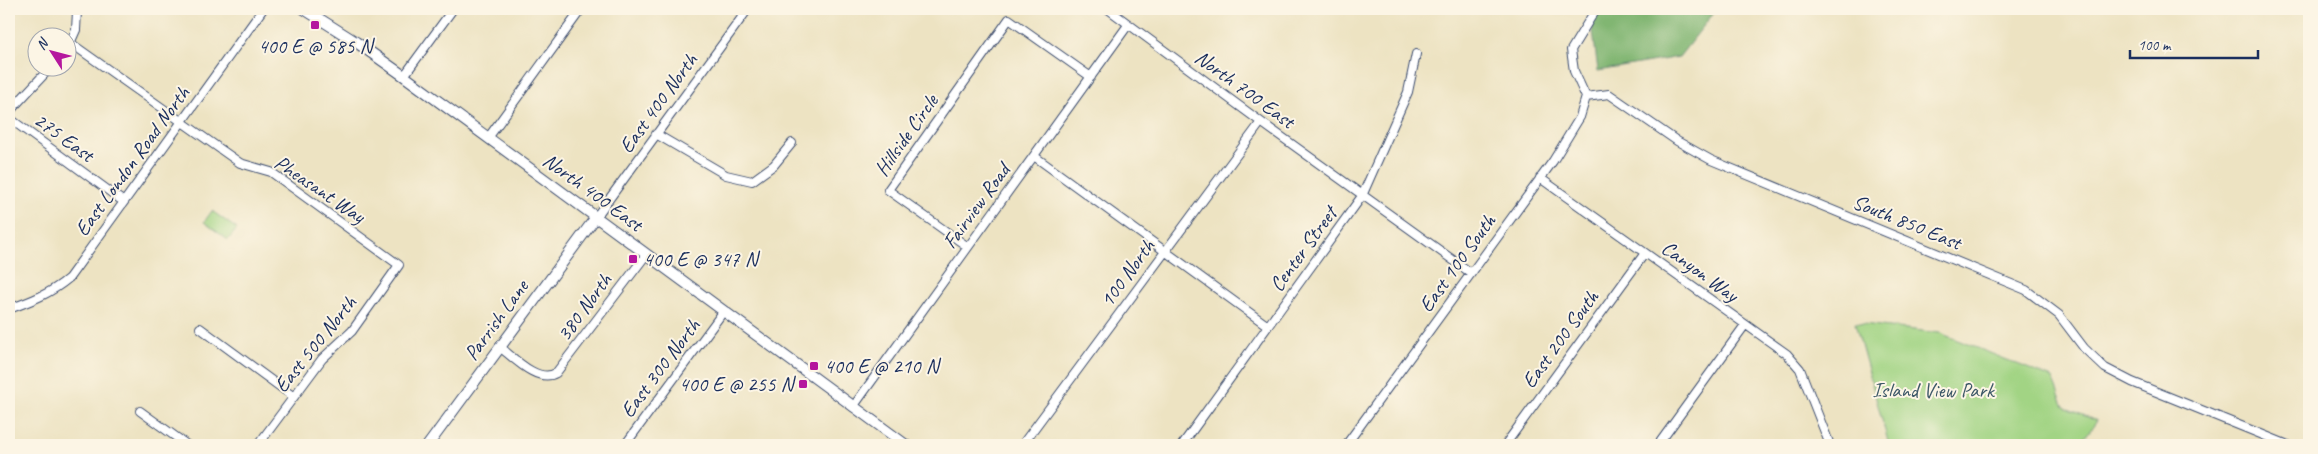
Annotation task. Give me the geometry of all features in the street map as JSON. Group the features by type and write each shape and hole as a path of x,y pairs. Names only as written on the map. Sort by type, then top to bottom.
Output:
{"street":[{"name":"East London Road North","path":"9,309 55,290 68,278 263,9"},
{"name":"North 400 East","path":"304,9 356,42 404,76 906,445"},
{"path":"404,76 454,9"},
{"name":"East 400 North","path":"596,217 748,9"},
{"name":"North 700 East","path":"1108,9 1260,122 1471,273"},
{"path":"1586,96 1574,71 1571,50 1596,9"},
{"path":"76,28 78,11"},
{"path":"488,138 580,11"},
{"name":"Hillside Circle","path":"968,247 888,190 1009,19 1091,77"},
{"name":"Fairview Road","path":"853,407 1128,25"},
{"name":"Pheasant Way","path":"78,51 240,163 271,172 399,265"},
{"name":"Center Street","path":"1182,445 1362,196 1408,92 1416,54"},
{"path":"9,112 41,78"},
{"name":"South 850 East","path":"1586,96 1609,94 1677,141 1711,160 2026,290 2059,314 2084,348 2105,368 2132,382 2288,445"},
{"name":"East 100 South","path":"1346,445 1540,178 1580,117 1586,96"},
{"name":"275 East","path":"9,118 124,202"},
{"name":"100 North","path":"1022,445 1260,122"},
{"path":"656,134 726,175 752,181 774,165 792,143"},
{"path":"1034,156 1268,326"},
{"name":"Canyon Way","path":"1540,178 1787,354 1800,369 1830,445"},
{"name":"Parrish Lane","path":"428,445 596,217"},
{"name":"East 200 South","path":"1504,445 1644,253"},
{"name":"380 North","path":"500,347 534,372 548,376 561,367 646,255"},
{"name":"East 500 North","path":"258,445 322,358 352,331 399,265"},
{"name":"East 300 North","path":"625,445 723,312"},
{"path":"1658,445 1745,325"},
{"path":"200,328 294,397"},
{"path":"140,411 187,445"}],"green space":[{"path":"1594,9 1717,9 1679,57 1598,71 1591,16"},
{"path":"212,211 237,229 228,240 204,222"},
{"name":"Island View Park","path":"1855,323 1940,333 2052,378 2064,407 2097,421 2079,445 2065,445 2054,437 2048,445 1889,445"}],"waterway":[{"path":"1599,13 1602,9"}],"place":[{"name":"400 E @ 585 N","path":"315,25"},
{"name":"400 E @ 347 N","path":"633,259"},
{"name":"400 E @ 210 N","path":"814,366"},
{"name":"400 E @ 255 N","path":"803,384"}]}
